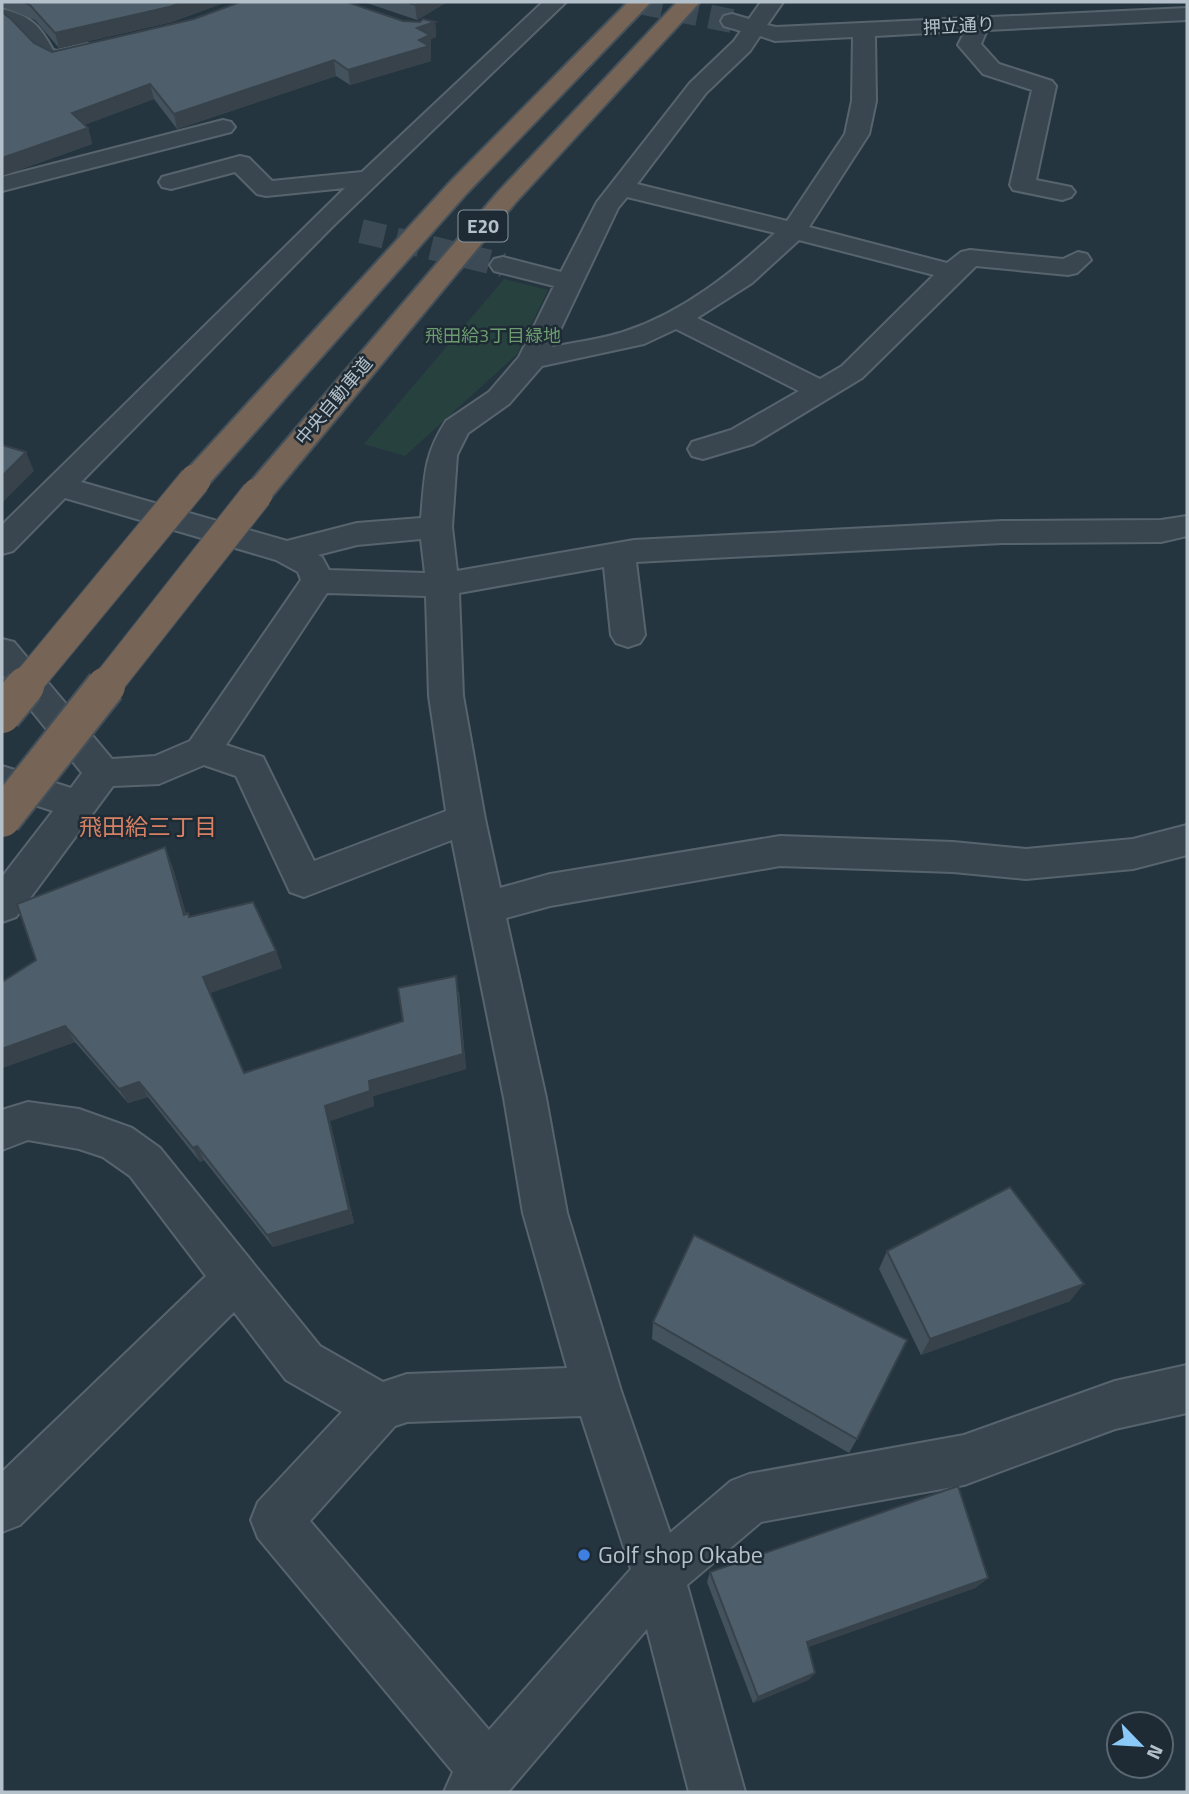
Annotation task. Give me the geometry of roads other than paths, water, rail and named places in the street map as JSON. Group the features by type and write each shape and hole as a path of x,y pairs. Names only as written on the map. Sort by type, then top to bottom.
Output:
{"highway":[{"path":"2,714 195,480 235,436 434,182 611,2"},
{"name":"E20","path":"235,436 459,187 640,2"},
{"name":"中央自動車道","path":"2,818 286,458 507,198 689,2"},
{"path":"286,458 530,203 715,2"}],"street":[{"path":"6,533 61,486 336,225 368,179 555,2"},
{"path":"951,26 960,2"},
{"name":"押立通り","path":"753,17 775,34 1187,14"},
{"path":"2,15 16,19 32,32 44,54 56,58 106,46"},
{"path":"717,1792 659,1576 597,1391 545,1213 487,908 466,819 446,696 442,585 436,527 442,455 456,428 499,398 532,359 606,208 698,88 742,46 753,17"},
{"path":"979,25 969,45 991,69 1044,86 1022,185 1062,192"},
{"path":"532,359 634,338 677,318 743,277 794,229 857,134 864,101 864,31"},
{"path":"2,184 223,127"},
{"path":"171,182 240,163 265,189 368,179"},
{"path":"622,188 794,229 952,272"},
{"path":"702,449 743,437 852,372 952,272 970,258 1068,267 1078,260"},
{"path":"503,265 571,282"},
{"path":"677,318 822,391"},
{"path":"61,486 287,552 311,565 318,581"},
{"path":"318,581 442,585 619,553 1002,532 1161,531 1187,526"},
{"path":"287,552 357,534 436,527"},
{"path":"619,553 628,635"},
{"path":"2,906 103,773 159,770 203,751 318,581"},
{"path":"2,651 103,773"},
{"path":"203,751 250,767 304,881 466,819"},
{"path":"2,780 78,805"},
{"path":"487,908 562,887 780,851 953,858 1026,864 1133,854 1187,841"},
{"path":"2,1130 28,1121 79,1129 117,1142 145,1162 303,1363 380,1406"},
{"path":"2,1507 236,1279"},
{"path":"597,1391 407,1398 380,1406 276,1520 480,1782 659,1576 749,1499 964,1460 1115,1405 1187,1388"}],"tunnel":[{"path":"639,2 732,21"},
{"path":"361,231 503,265"}],"place":[{"name":"Golf shop Okabe","path":"584,1555"}],"district":[{"name":"飛田給三丁目","path":"148,827"}],"park label":[{"name":"飛田給3丁目緑地","path":"493,336"}]}
